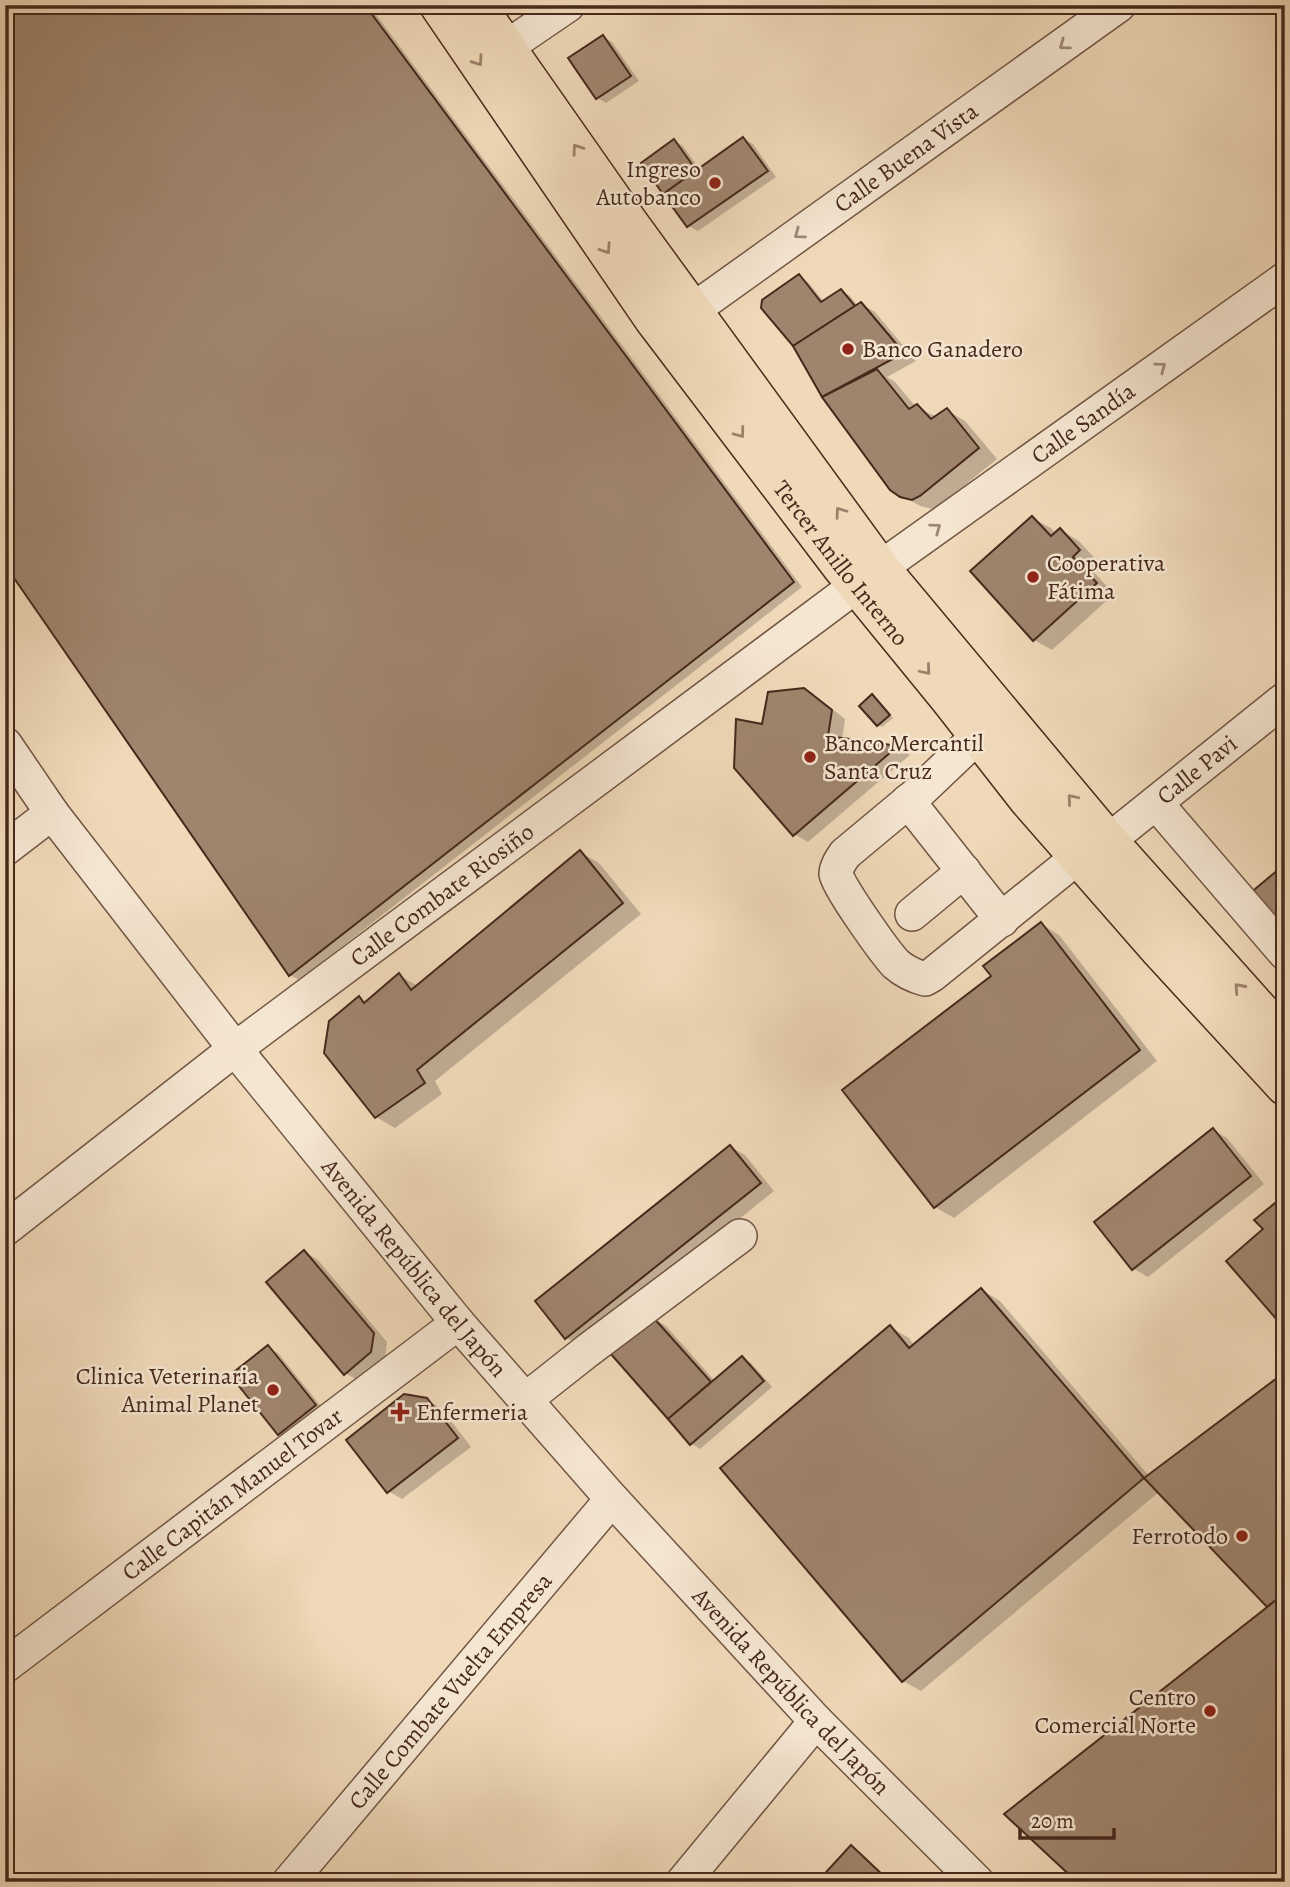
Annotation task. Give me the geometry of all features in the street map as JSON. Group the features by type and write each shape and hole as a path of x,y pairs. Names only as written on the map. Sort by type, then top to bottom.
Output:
{"main road":[{"name":"Tercer Anillo Interno","path":"439,5 653,318 1093,849 1285,1039"},
{"name":"Tercer Anillo Interno","path":"476,5 693,310 868,577 978,736 1028,799 1093,849 1160,950 1285,1086"}],"street":[{"path":"505,48 568,5"},
{"name":"Calle Buena Vista","path":"693,310 1119,5"},
{"name":"Calle Sandía","path":"868,577 1285,279"},
{"name":"Calle Combate Riosiño","path":"5,1229 235,1049 868,577"},
{"name":"Calle Pavi","path":"908,801 845,854 836,872 846,896 895,963 911,975 925,979 1156,803 1285,699"},
{"path":"978,736 908,801 1002,920"},
{"name":"Avenida República del Japón","path":"5,744 51,813 235,1049 458,1323 612,1499 816,1721 977,1882"},
{"path":"1156,803 1285,953"},
{"path":"5,849 51,813"},
{"path":"912,914 964,872"},
{"path":"525,1400 740,1236"},
{"name":"Calle Capitán Manuel Tovar","path":"5,1666 458,1323"},
{"name":"Calle Combate Vuelta Empresa","path":"289,1882 612,1499"},
{"path":"683,1882 816,1721"}],"building":[{"path":"5,5 365,5 794,582 289,976 5,565"},
{"path":"603,35 631,76 596,99 568,58"},
{"name":"Ingreso Autobanco","path":"743,137 768,171 687,227 663,194"},
{"path":"674,139 696,170 663,194 641,163"},
{"path":"799,274 821,302 841,289 855,306 793,346 761,308 762,300"},
{"name":"Banco Ganadero","path":"861,302 904,353 822,397 793,346"},
{"path":"877,369 909,409 917,404 931,419 947,408 979,448 912,500 900,497 890,490 822,397"},
{"name":"Cooperativa Fátima","path":"1032,516 1051,536 1060,528 1080,550 1073,557 1097,583 1033,641 970,571"},
{"name":"Banco Mercantil Santa Cruz","path":"804,688 832,710 828,736 898,746 793,836 734,768 736,719 762,724 768,692"},
{"path":"872,694 890,715 877,726 859,706"},
{"path":"580,850 623,903 417,1070 425,1083 375,1118 324,1053 329,1021 359,996 364,1003 399,973 411,990"},
{"path":"1285,864 1285,936 1249,894"},
{"path":"1041,922 1140,1050 934,1208 842,1090 991,976 983,966"},
{"path":"1213,1128 1251,1176 1132,1270 1094,1222"},
{"path":"730,1145 761,1183 565,1339 535,1301"},
{"path":"1285,1195 1285,1329 1226,1261 1263,1229 1254,1220"},
{"path":"304,1250 374,1333 371,1352 344,1375 266,1282"},
{"path":"981,1288 1144,1478 902,1682 720,1468 890,1325 909,1348"},
{"path":"652,1316 711,1382 668,1419 610,1353"},
{"name":"Clinica Veterinaria Animal Planet","path":"268,1345 316,1405 278,1435 230,1375"},
{"path":"742,1356 764,1381 690,1445 668,1419"},
{"name":"Ferrotodo","path":"1285,1372 1285,1593 1267,1607 1144,1478"},
{"path":"404,1394 427,1398 458,1438 387,1493 346,1440"},
{"name":"Centro Comercial Norte","path":"1285,1593 1285,1882 1077,1882 1004,1814"},
{"path":"851,1845 888,1880 886,1882 817,1882"}],"place":[{"name":"Ingreso Autobanco","path":"715,183"},
{"name":"Banco Ganadero","path":"848,349"},
{"name":"Cooperativa Fátima","path":"1033,577"},
{"name":"Banco Mercantil Santa Cruz","path":"810,757"},
{"name":"Clinica Veterinaria Animal Planet","path":"273,1390"},
{"name":"Enfermeria","path":"400,1412"},
{"name":"Ferrotodo","path":"1242,1536"},
{"name":"Centro Comercial Norte","path":"1210,1711"}]}
